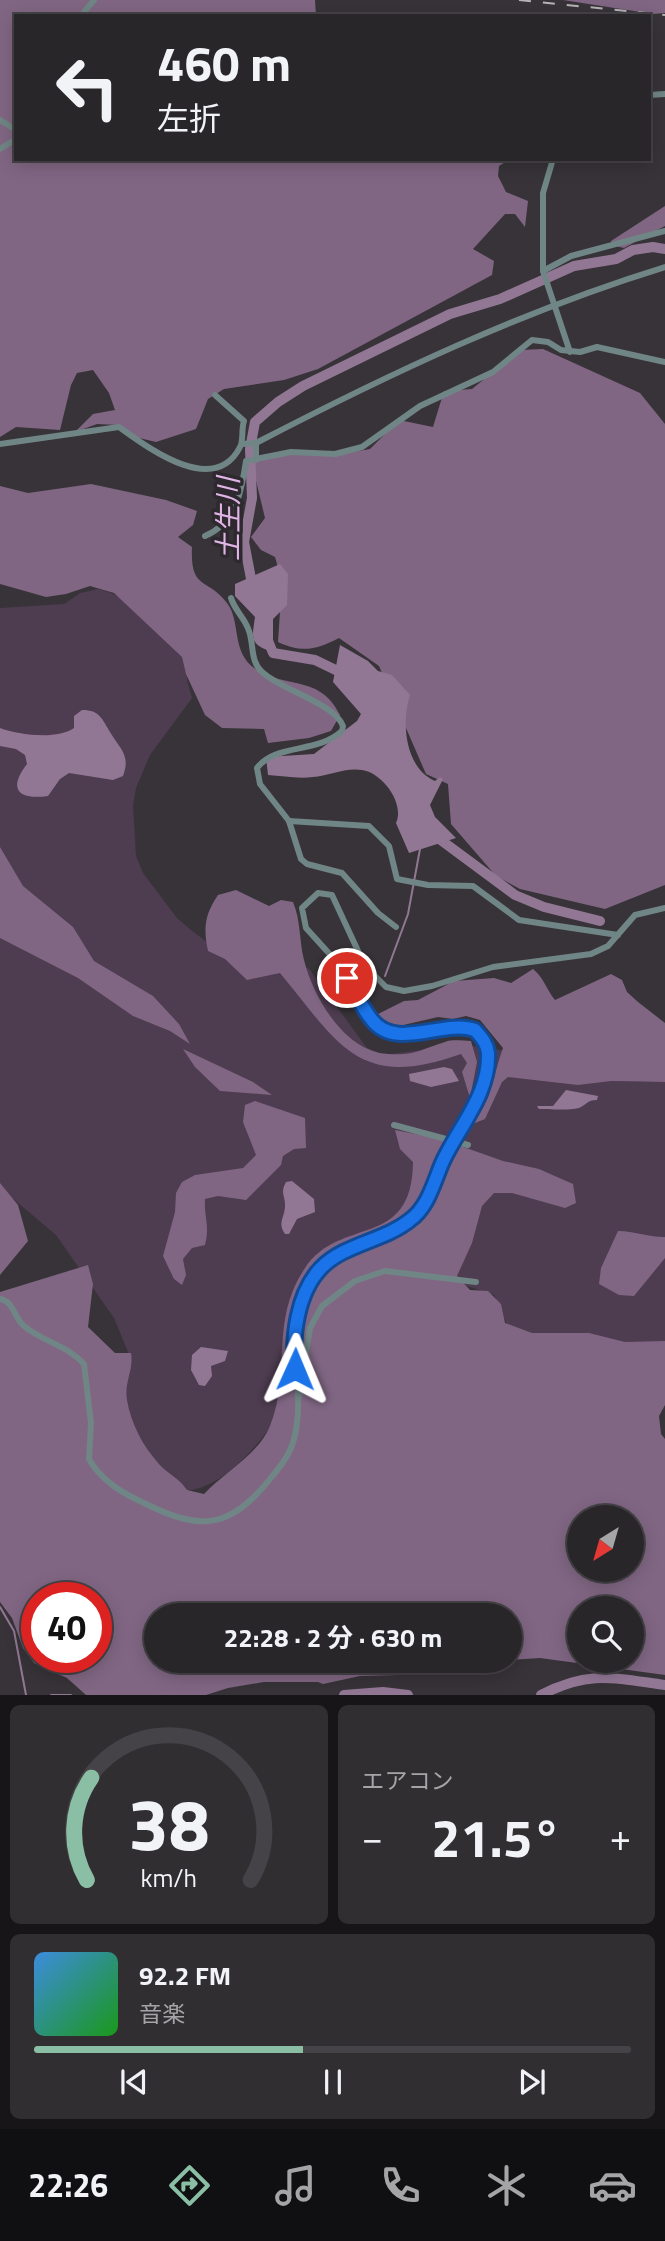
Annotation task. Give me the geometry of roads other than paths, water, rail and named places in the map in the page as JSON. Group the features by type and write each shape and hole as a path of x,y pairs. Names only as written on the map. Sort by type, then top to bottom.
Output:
{"street":[{"path":"83,14 94,0"},
{"path":"552,161 543,193 543,271 570,352"},
{"path":"543,271 586,251 665,231"},
{"path":"242,444 255,443 426,357 554,303 665,267"},
{"path":"205,536 223,528 228,520 241,491 246,461 291,452 335,454 362,447 429,400 493,373 532,340 548,342 570,352 597,347 665,362"},
{"path":"0,444 119,427 175,464 199,467 227,461 242,444 244,421 215,394"},
{"path":"255,443 256,460"},
{"path":"231,598 250,632 254,658 262,673 342,721 342,731 333,740 268,757 257,768 260,784 289,821 301,859 307,864 342,873 396,927"},
{"path":"289,821 369,826 389,846 397,879 428,885 473,886 519,920 618,935"},
{"path":"0,1299 10,1304 21,1324 35,1335 65,1348 84,1364 91,1423 89,1459 96,1471 130,1496 192,1523 215,1522 236,1512 256,1496 286,1459 294,1441 297,1405 293,1350 298,1314 311,1284 321,1268 337,1256 390,1233 424,1207 445,1158 473,1110 488,1052 485,1042 475,1030 465,1027 398,1034 382,1030 372,1020 335,960 306,928 302,908 318,892 332,895 365,965 386,987 404,991 432,986 493,967 591,954 608,946 635,915 665,908"},
{"path":"394,1125 468,1145"},
{"path":"297,1405 306,1370 310,1328 322,1306 331,1297 355,1281 385,1270 476,1282"}],"waterway":[{"name":"土生川","path":"253,589 244,542 252,498 250,449 255,422 278,402 303,386 450,314 500,299 574,266 616,259 633,250 653,247 665,249"},
{"name":"土生川","path":"267,638 273,653 315,660 346,675"},
{"name":"土生川","path":"434,835 515,895 544,907 600,921"},
{"path":"385,976 408,914 420,849"},
{"path":"0,1607 14,1631 26,1695"},
{"path":"541,1695 588,1679 616,1678 665,1685"},
{"path":"344,1695 383,1692 408,1695"},
{"path":"51,1695 71,1695"}],"railway":[{"path":"519,0 665,15"}]}
